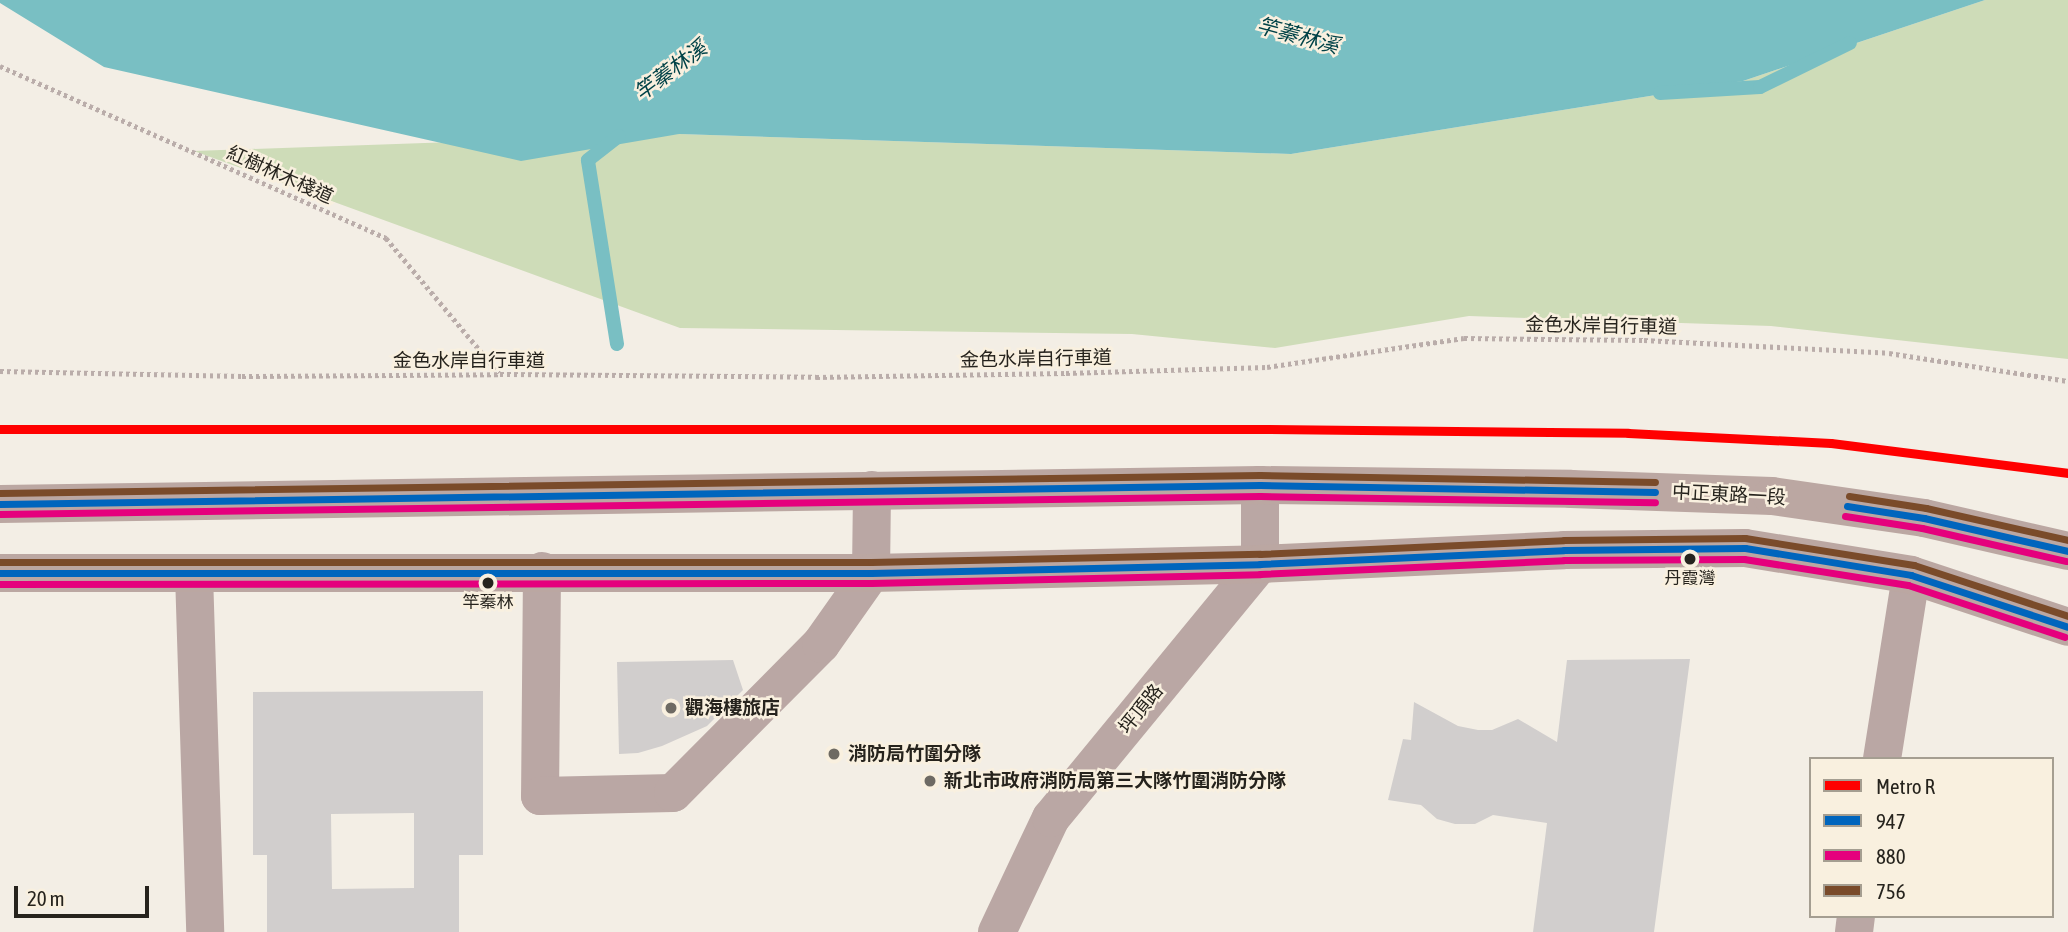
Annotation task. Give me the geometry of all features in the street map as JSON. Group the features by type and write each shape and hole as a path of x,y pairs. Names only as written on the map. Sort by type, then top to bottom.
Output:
{"main road":[{"name":"中正東路一段","path":"0,503 1260,485 1571,489 1772,496 1924,518 2068,551"},
{"path":"0,573 871,573 1260,564 1564,550 1745,548 1911,575 2068,627"}],"street":[{"path":"1260,485 1260,564"},
{"path":"542,571 540,796 673,793 821,644 871,573 872,490"},
{"name":"坪頂路","path":"997,932 1051,818 1260,564"},
{"path":"194,574 205,932"},
{"path":"1882,757 1911,575"}],"path":[{"name":"紅樹林木棧道","path":"0,66 386,238 500,374"},
{"name":"金色水岸自行車道","path":"0,371 242,376 500,374 816,377 1267,367 1464,338 1644,340 1889,353 2068,381"}],"green space":[{"path":"1985,0 2068,0 2068,359 1771,326 1469,316 1275,348 1132,334 680,328 194,151 679,134 1291,154 1743,81"}],"water":[{"path":"0,0 1985,0 1743,81 1291,154 679,134 521,161 104,67 0,3"}],"building":[{"path":"1690,659 1654,932 1533,932 1547,823 1493,815 1475,824 1455,824 1437,819 1421,805 1388,800 1403,739 1411,740 1414,702 1458,726 1478,730 1492,730 1518,719 1557,742 1567,660"},
{"name":"觀海樓旅店","path":"733,660 743,690 707,726 662,746 638,753 619,754 617,662"},
{"path":"483,691 483,855 459,855 459,932 267,932 267,855 253,855 253,692","holes":["414,813 414,888 332,889 331,814"]}],"waterway":[{"name":"竿蓁林溪","path":"1660,93 1760,87 1850,43"},
{"name":"竿蓁林溪","path":"617,344 588,160 619,136"}],"metro line":[{"name":"R","path":"0,429 1266,429 1628,433 1831,443 2068,473"}],"transit line":[{"name":"756","path":"0,493 1260,475 1655,482"},
{"name":"947","path":"0,504 1260,485 1655,492"},
{"name":"880","path":"0,514 1260,496 1655,502"},
{"name":"756","path":"1849,496 1926,508 2068,540"},
{"name":"947","path":"1847,506 1924,518 2068,551"},
{"name":"880","path":"1845,516 1922,528 2066,561"},
{"name":"756","path":"0,562 871,562 1260,554 1564,540 1745,538 1914,565 2068,616"},
{"name":"947","path":"0,573 871,573 1260,564 1564,550 1745,548 1911,575 2068,627"},
{"name":"880","path":"0,584 871,583 1260,574 1564,560 1744,559 1908,585 2065,637"}],"place":[{"name":"丹霞灣","path":"1690,559"},
{"name":"竿蓁林","path":"488,583"},
{"name":"觀海樓旅店","path":"671,708"},
{"name":"消防局竹圍分隊","path":"834,754"},
{"name":"新北市政府消防局第三大隊竹圍消防分隊","path":"930,781"}]}
